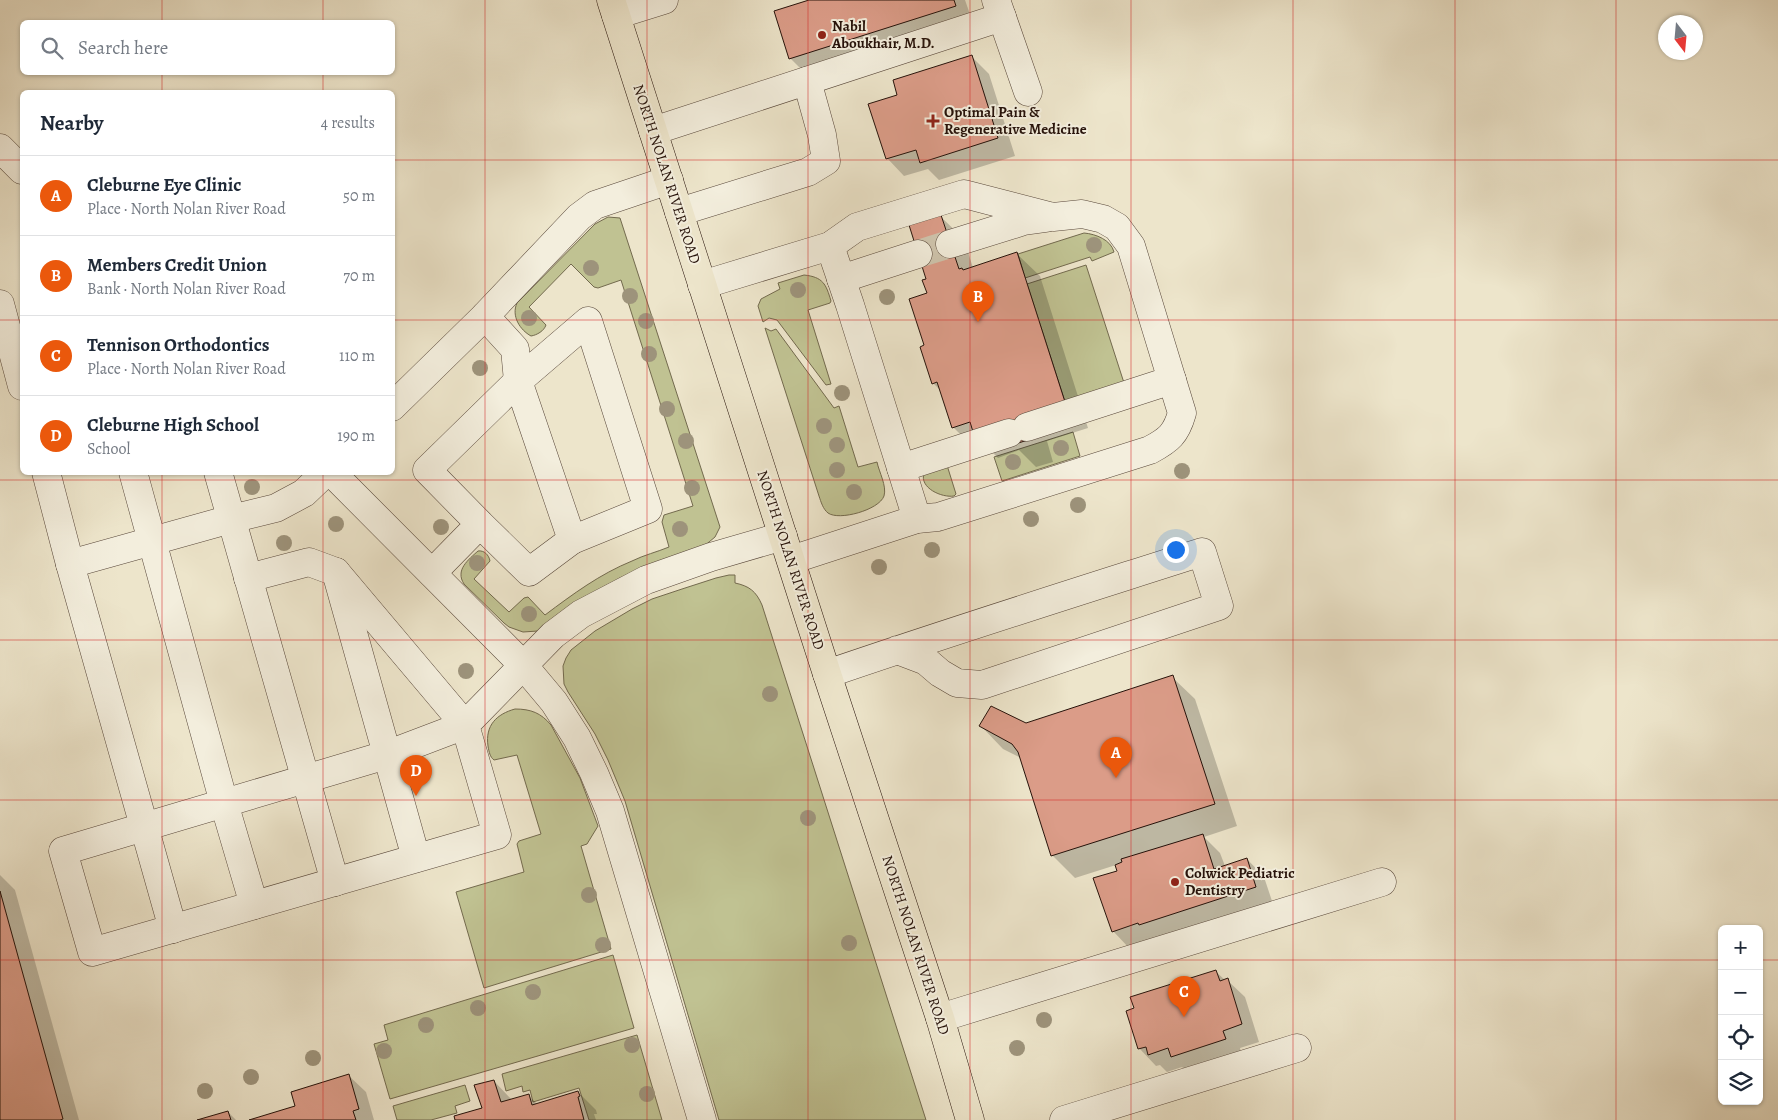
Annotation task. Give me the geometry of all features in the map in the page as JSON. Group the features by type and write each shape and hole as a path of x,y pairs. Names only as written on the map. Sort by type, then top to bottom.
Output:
{"main road":[{"name":"NORTH NOLAN RIVER ROAD","path":"613,8 827,674 940,1018 970,1120"}],"lane":[{"path":"613,8 664,0"},
{"path":"653,131 807,81 999,8 1028,92"},
{"path":"679,212 808,172 826,161 822,135 807,81"},
{"path":"395,404 485,316 579,217 595,205 669,180"},
{"path":"702,285 830,246 858,227 964,194 1053,217"},
{"path":"248,578 309,562 336,572 465,725 497,835 92,952 63,851 386,755 465,725 553,635 581,614 629,589 676,569 787,548 917,519 938,518 1150,450 1165,442 1178,428 1182,413 1172,380 1131,246 1117,227 1103,220 1082,214 1024,221 950,244"},
{"path":"830,246 917,519"},
{"path":"841,279 918,254"},
{"path":"9,316 20,375"},
{"path":"485,316 515,349 518,381 572,540"},
{"path":"588,321 648,509 572,540 529,572 480,524 426,470 518,381 588,321"},
{"path":"901,468 1172,380"},
{"path":"47,475 143,827 173,928"},
{"path":"133,475 254,905"},
{"path":"219,475 335,882"},
{"path":"70,564 152,540 276,508 304,493 323,475"},
{"path":"334,475 523,665 554,702 576,738 594,773 610,811 702,1120"},
{"path":"432,573 480,524"},
{"path":"827,674 897,650 1202,552 1219,606 982,685 957,683 940,673 926,661 897,650"},
{"path":"336,572 416,858"},
{"path":"940,1018 1382,882"},
{"path":"1064,1120 1297,1048"}],"green space":[{"path":"608,217 620,218 720,527 715,537 703,547 620,578 596,591 538,631 523,632 504,623 464,584 461,574 462,570 478,551 486,553 490,561 474,579 509,612 524,598 528,597 545,615 598,578 637,559 669,547 662,522 664,515 693,506 621,280 598,288 594,287 571,264 529,307 546,325 542,331 531,336 523,330 516,318 515,308 517,303 595,224"},
{"path":"1084,233 1102,238 1110,244 1114,252 1092,261 1090,257 1025,278 1018,254"},
{"path":"1086,265 1125,386 1066,405 1027,284"},
{"path":"804,275 823,282 831,301 808,310 831,384 826,385 777,320 769,318 763,322 758,306 761,299 780,289 778,283"},
{"path":"765,328 771,331 776,329 834,408 839,406 858,467 877,462 885,492 881,501 875,506 858,513 841,516 828,513 823,507"},
{"path":"1073,432 1080,456 1002,481 994,457"},
{"path":"946,462 956,494 954,496 938,494 928,487 923,478 924,473"},
{"path":"729,575 735,575 735,583 752,590 762,605 926,1120 719,1120 625,801 595,734 564,684 563,666 571,650 595,631 632,609 652,599"},
{"path":"515,709 535,712 551,725 580,778 598,826 587,844 581,846 611,949 484,988 456,892 524,872 517,844 519,841 541,834 517,755 494,760 489,750 488,732 490,726 498,717"},
{"path":"613,955 634,1028 390,1099 374,1044 388,1040 384,1025"},
{"path":"637,1035 662,1120 589,1120 579,1088 533,1102 530,1090 523,1092 522,1086 506,1091 502,1074"},
{"path":"465,1085 470,1101 455,1106 457,1113 431,1120 397,1120 393,1106"}],"building":[{"name":"Nabil Aboukhair, M.D.","path":"809,0 954,0 956,6 789,59 774,11"},
{"name":"Optimal Pain & Regenerative Medicine","path":"972,55 998,138 920,163 916,150 886,159 868,104 897,95 893,80"},
{"path":"941,215 959,269 962,268 963,270 1017,252 1066,405 1031,439 1012,445 974,435 970,422 952,428 937,382 932,384 920,347 924,345 909,299 927,293 922,280 926,279 909,225"},
{"path":"1173,675 1215,804 1051,856 1018,752 1012,744 979,726 991,706 1026,723"},
{"name":"Colwick Pediatric Dentistry","path":"1203,834 1214,869 1247,858 1256,887 1112,932 1093,878 1117,871 1115,865 1122,862 1121,859"},
{"path":"0,891 63,1119 60,1120 0,1120"},
{"path":"1216,970 1220,981 1228,978 1242,1024 1223,1031 1226,1039 1171,1057 1168,1048 1148,1055 1146,1047 1138,1049 1126,1011 1134,1008 1130,997"},
{"path":"349,1074 359,1109 353,1111 356,1120 249,1120 295,1106 291,1092"},
{"path":"494,1080 501,1102 529,1094 532,1105 578,1091 584,1120 455,1120 454,1116 482,1108 474,1085"},
{"path":"228,1111 231,1120 197,1120"}],"tunnel":[{"path":"918,254 950,244"}],"place":[{"name":"Nabil Aboukhair, M.D.","path":"822,35"},
{"name":"Optimal Pain & Regenerative Medicine","path":"933,121"},
{"name":"Members Credit Union","path":"978,322"},
{"name":"Cleburne Eye Clinic","path":"1116,778"},
{"name":"Cleburne High School","path":"416,796"},
{"name":"Colwick Pediatric Dentistry","path":"1175,882"},
{"name":"Tennison Orthodontics","path":"1184,1017"}]}
